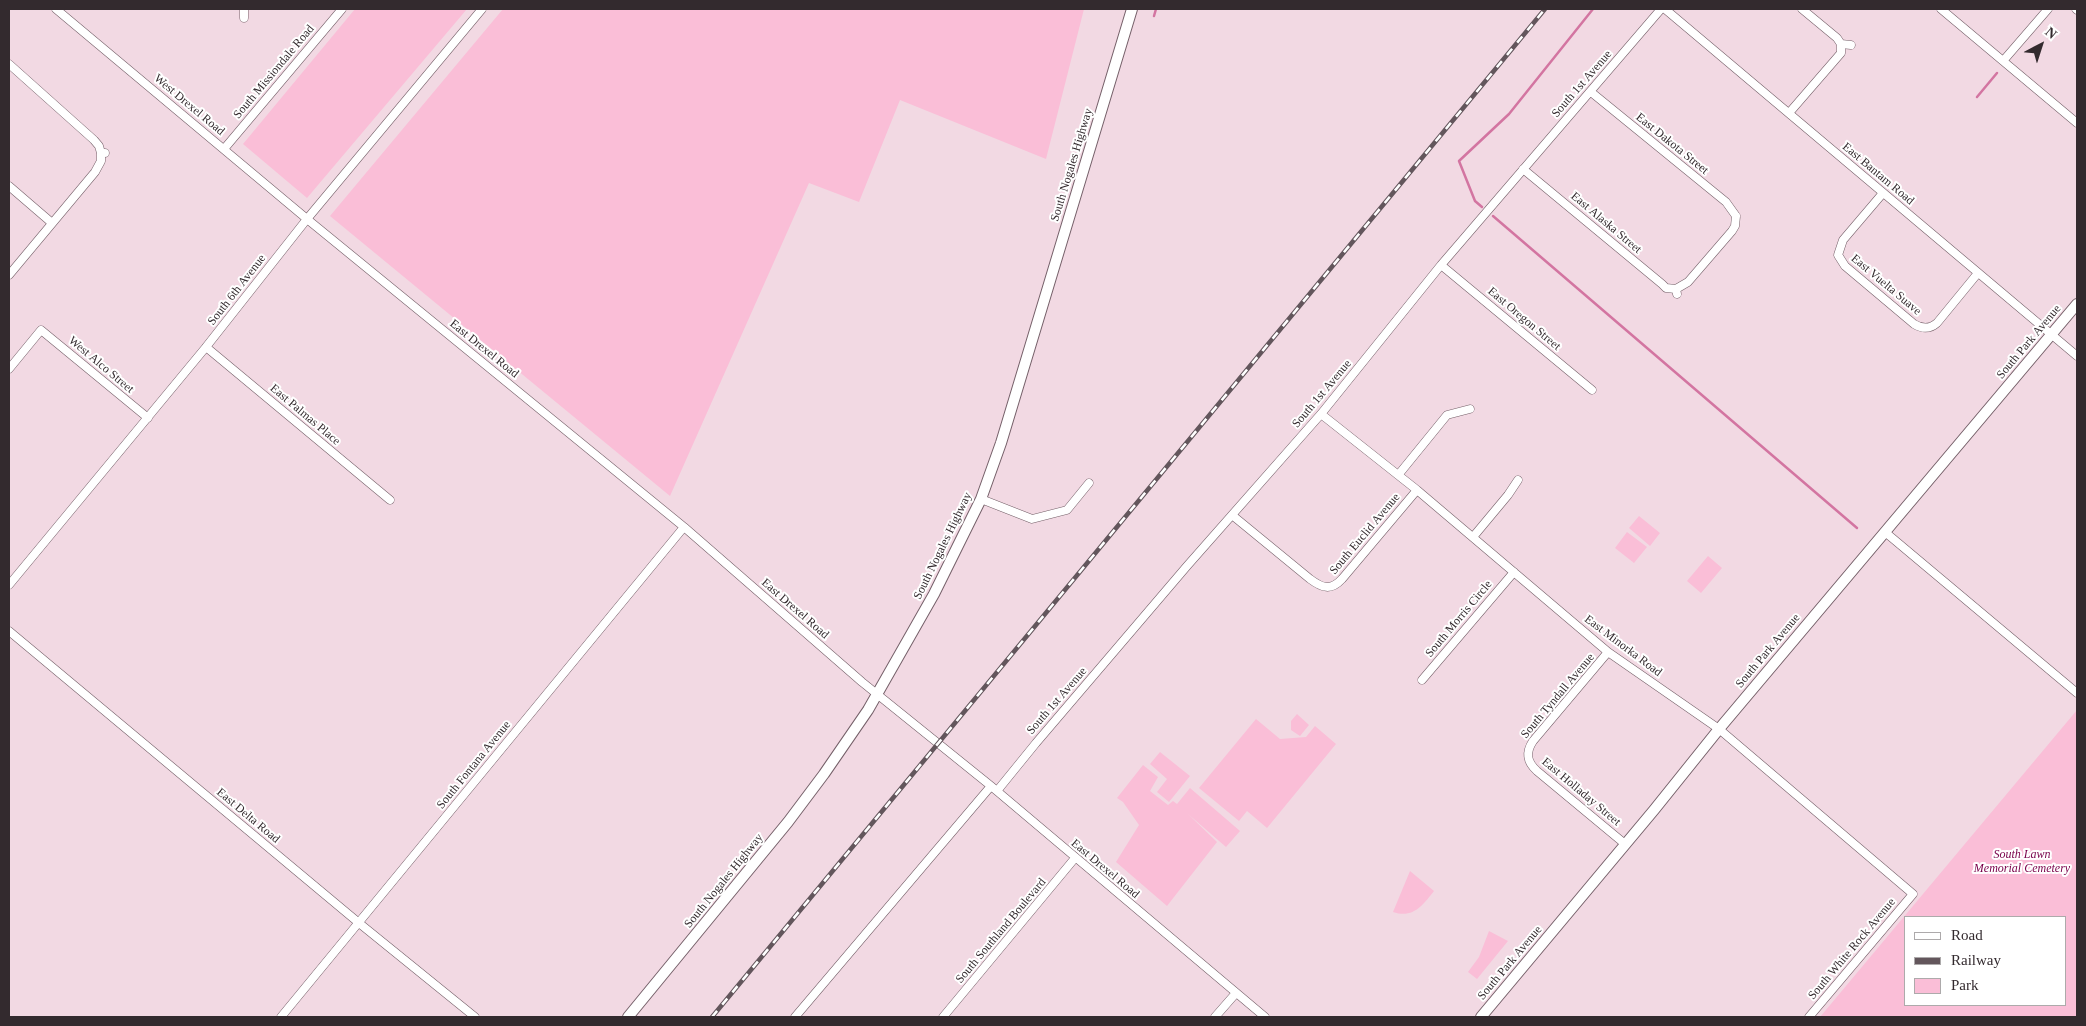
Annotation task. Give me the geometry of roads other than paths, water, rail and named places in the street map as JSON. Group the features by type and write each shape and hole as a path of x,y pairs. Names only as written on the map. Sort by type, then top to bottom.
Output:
{"main road":[{"name":"South Nogales Highway","path":"628,1017 782,829 824,774 868,710 934,594 981,499 1020,386 1132,9"},
{"name":"South Park Avenue","path":"1481,1017 1719,729 2077,304"}],"street":[{"name":"West Drexel Road","path":"56,9 307,219"},
{"path":"244,9 244,18"},
{"name":"South Missiondale Road","path":"224,149 342,9"},
{"name":"South 6th Avenue","path":"9,585 206,347 307,219 482,9"},
{"name":"South 1st Avenue","path":"795,1017 1321,414 1441,265 1661,9"},
{"name":"East Bantam Road","path":"1665,9 2077,356"},
{"path":"1789,113 1841,52 1841,44 1837,38 1802,9"},
{"path":"2003,61 2048,9"},
{"path":"1944,10 2077,123"},
{"path":"1841,44 1852,45"},
{"path":"9,64 94,140 104,153 96,172 9,275"},
{"name":"East Dakota Street","path":"1591,92 1726,202 1740,216"},
{"name":"East Alaska Street","path":"1523,169 1666,288 1676,292 1688,282 1713,253 1735,226 1740,216"},
{"path":"9,186 52,223"},
{"name":"East Vuelta Suave","path":"1883,193 1843,240 1835,254 1852,272 1914,324 1926,330 1937,323 1978,273"},
{"name":"East Drexel Road","path":"307,219 684,527 876,694 994,789 1265,1017"},
{"name":"East Oregon Street","path":"1441,265 1592,390"},
{"name":"West Alco Street","path":"9,369 41,330 148,418"},
{"name":"East Palmas Place","path":"206,347 390,500"},
{"path":"1399,474 1448,415 1470,409"},
{"name":"East Minorka Road","path":"1321,414 1399,474 1608,652 1719,729 1913,894"},
{"path":"1473,538 1518,480"},
{"path":"981,499 1032,518 1067,510 1089,483"},
{"name":"South Euclid Avenue","path":"1232,515 1310,579 1328,590 1337,584 1418,490"},
{"name":"South Fontana Avenue","path":"282,1017 684,527"},
{"path":"1885,532 2077,693"},
{"name":"South Morris Circle","path":"1422,680 1514,572"},
{"name":"East Delta Road","path":"9,631 359,923 475,1017"},
{"name":"South Tyndall Avenue","path":"1527,755 1533,741 1608,652"},
{"path":"1518,756 1527,755"},
{"name":"East Holladay Street","path":"1527,755 1530,764 1537,772 1625,844"},
{"name":"South Southland Boulevard","path":"943,1017 1075,858"},
{"name":"South White Rock Avenue","path":"1809,1017 1913,894"},
{"path":"1215,1017 1236,993"}],"waterway":[{"path":"1154,16 1156,9"},
{"path":"1482,207 1475,201 1459,161 1509,114 1593,9"},
{"path":"1977,97 1997,73"},
{"path":"1493,216 1857,528"}],"railway":[{"path":"712,1017 1545,9"}],"park label":[{"name":"South Lawn Memorial Cemetery","path":"2022,862"}]}
